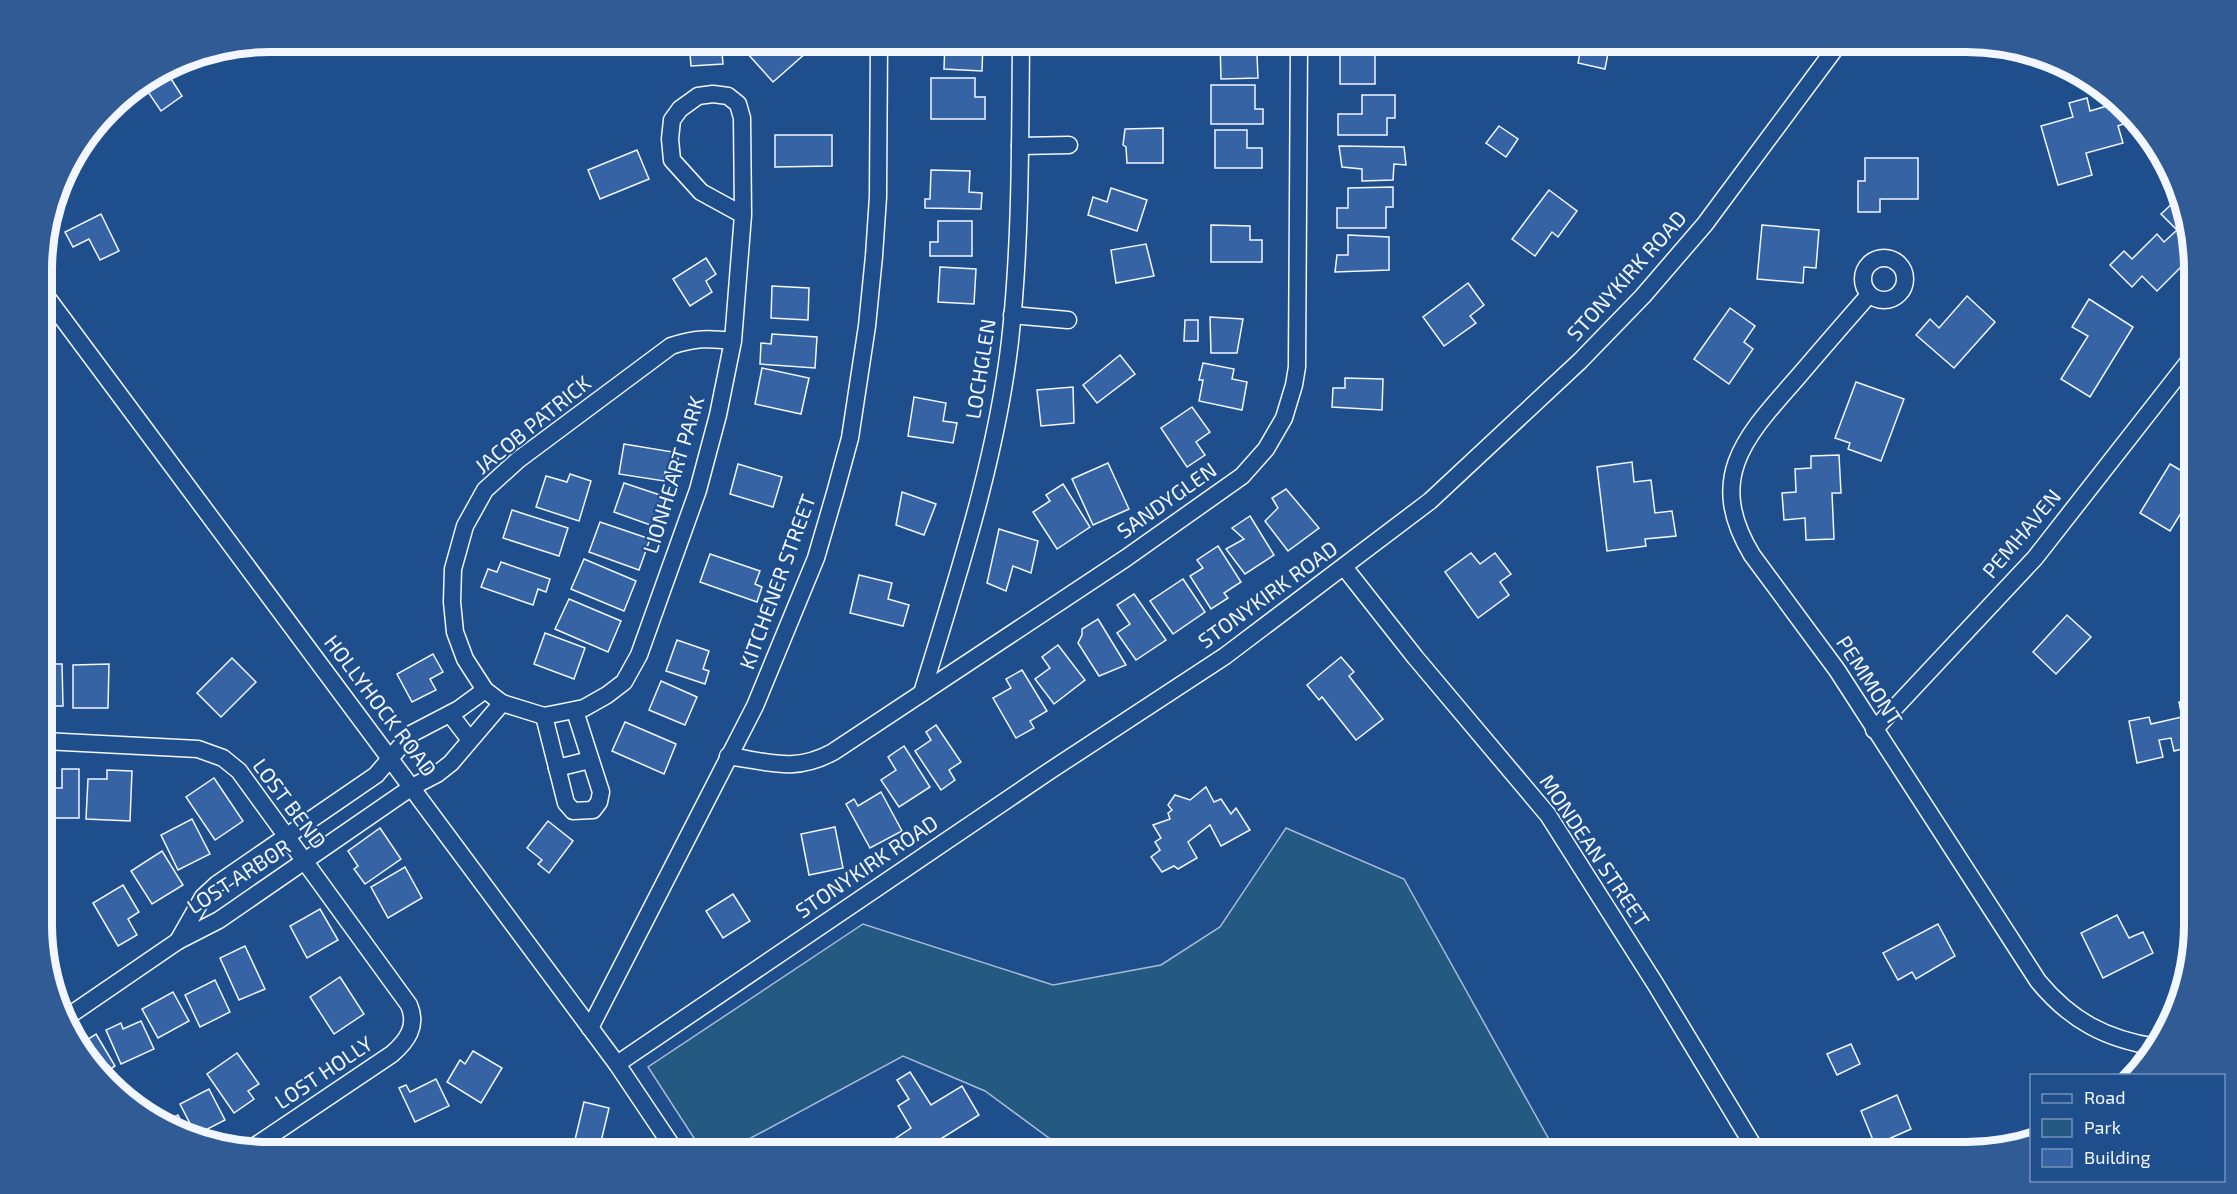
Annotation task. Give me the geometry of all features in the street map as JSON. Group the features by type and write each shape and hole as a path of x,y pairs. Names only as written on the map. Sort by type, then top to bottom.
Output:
{"street":[{"name":"KITCHENER STREET","path":"590,1028 755,706 816,558 850,438 867,326 878,197 879,52"},
{"name":"LOCHGLEN","path":"922,693 982,484 1010,342 1017,265 1021,52"},
{"name":"SANDYGLEN","path":"728,756 790,765 817,760 1126,558 1242,476 1266,449 1290,402 1297,367 1299,52"},
{"name":"STONYKIRK ROAD","path":"617,1064 1051,770 1225,656 1430,501 1580,361 1643,296 1705,224 1833,52"},
{"name":"LIONHEART PARK","path":"502,703 544,716 574,711 599,700 624,681 639,655 698,490 718,414 733,341 743,215 742,118 738,104 728,96 713,94 698,96 680,109 672,120 670,139 672,160 701,192 743,215"},
{"path":"1020,146 1069,145"},
{"name":"PEMMONT","path":"1869,295 1758,422 1739,451 1731,482 1732,504 1741,536 1752,555 1837,670 2031,973 2053,1000 2100,1033 2128,1043 2147,1046"},
{"name":"HOLLYHOCK ROAD","path":"52,304 617,1064 669,1142"},
{"path":"1012,315 1068,320"},
{"name":"JACOB PATRICK","path":"502,703 485,690 465,659 455,632 452,602 453,569 465,526 485,490 518,460 671,346 693,339 710,338 733,341"},
{"name":"PEMHAVEN","path":"1874,730 2035,558 2184,368"},
{"name":"MONDEAN STREET","path":"1344,567 1415,657 1548,815 1656,985 1751,1142"},
{"path":"390,757 411,734 450,714 485,690"},
{"path":"412,787 451,764 502,703"},
{"path":"544,716 566,803 573,810 592,810 599,802 600,792 574,711"},
{"path":"450,714 470,740"},
{"name":"LOST BEND","path":"52,741 198,749 223,758 239,771 409,1005 413,1014 412,1028"},
{"name":"LOST ARBOR","path":"178,941 203,897 285,836 376,775 390,757"},
{"path":"557,768 590,760"},
{"name":"LOST ARBOR","path":"72,1014 178,941 219,920 412,787"},
{"name":"LOST HOLLY","path":"262,1141 392,1054 406,1042 412,1028"}],"green space":[{"path":"1286,828 1404,879 1550,1142 1054,1142 985,1091 903,1056 744,1142 697,1142 648,1067 863,924 1053,985 1161,965 1220,927"}],"building":[{"path":"690,52 722,52 723,64 691,66"},
{"path":"748,52 807,52 773,82"},
{"path":"945,52 983,52 982,71 944,69"},
{"path":"1220,52 1252,52 1252,55 1257,55 1258,78 1221,79"},
{"path":"1340,52 1375,52 1375,84 1340,84"},
{"path":"1580,52 1608,52 1605,69 1578,63"},
{"path":"170,77 182,96 161,111 147,91"},
{"path":"931,78 975,78 975,97 985,97 985,119 931,119"},
{"path":"1211,85 1255,85 1255,109 1263,109 1263,124 1211,124"},
{"path":"1362,95 1395,95 1395,118 1387,118 1387,135 1338,135 1338,114 1362,114"},
{"path":"2087,98 2090,111 2108,106 2121,116 2123,124 2118,126 2123,143 2086,153 2092,175 2058,185 2041,126 2073,117 2069,103"},
{"path":"1499,126 1518,139 1506,157 1486,143"},
{"path":"1163,128 1163,163 1127,163 1126,147 1123,145 1125,129"},
{"path":"1215,130 1247,130 1247,148 1262,148 1262,168 1215,168"},
{"path":"775,135 832,135 832,166 775,167"},
{"path":"1339,146 1404,147 1406,165 1394,164 1393,180 1362,181 1362,169 1342,167"},
{"path":"637,150 649,179 600,199 588,170"},
{"path":"1865,158 1918,158 1918,199 1880,199 1880,212 1858,212 1858,181 1865,181"},
{"path":"931,170 970,171 969,192 982,193 981,209 925,208 925,199 930,199"},
{"path":"1393,187 1393,207 1386,207 1386,228 1337,228 1337,208 1348,208 1348,188"},
{"path":"1111,188 1147,200 1137,231 1088,215 1093,197 1107,202"},
{"path":"1549,190 1577,211 1558,237 1552,232 1535,256 1512,239"},
{"path":"2174,202 2183,242 2184,264 2157,291 2142,276 2132,287 2110,265 2124,251 2132,259 2157,234 2164,242 2177,230 2161,214"},
{"path":"101,214 119,251 100,260 89,239 73,247 65,232"},
{"path":"938,221 972,221 972,256 930,256 930,242 938,242"},
{"path":"1211,225 1250,226 1250,240 1262,240 1262,262 1211,262"},
{"path":"1762,225 1819,230 1816,268 1804,267 1803,283 1757,279"},
{"path":"1348,235 1389,237 1389,270 1335,272 1337,255 1348,255"},
{"path":"1146,244 1154,276 1116,283 1111,250"},
{"path":"706,258 716,274 706,281 712,292 690,306 673,279"},
{"path":"940,267 976,269 974,304 938,302"},
{"path":"1468,283 1484,305 1470,316 1476,323 1444,346 1423,317"},
{"path":"772,286 809,288 808,320 771,318"},
{"path":"1967,296 1995,322 1954,368 1916,335 1930,319 1939,328"},
{"path":"2089,299 2133,327 2090,397 2061,379 2088,336 2072,327"},
{"path":"1730,308 1755,326 1744,342 1753,349 1729,384 1694,359"},
{"path":"1210,317 1243,319 1237,353 1211,353"},
{"path":"1185,320 1198,320 1198,341 1184,341"},
{"path":"772,334 817,337 815,368 760,364 761,343 771,344"},
{"path":"1120,355 1135,374 1097,403 1083,385"},
{"path":"1203,363 1234,369 1232,379 1247,382 1242,410 1199,401 1203,380 1199,380"},
{"path":"762,368 809,378 801,414 755,404"},
{"path":"1345,378 1383,379 1382,410 1332,407 1333,388 1345,388"},
{"path":"1856,382 1904,399 1881,461 1848,449 1850,443 1835,438"},
{"path":"1073,387 1074,423 1041,426 1037,390"},
{"path":"914,397 946,403 943,421 957,423 953,443 908,436"},
{"path":"1192,407 1210,432 1196,442 1205,455 1187,467 1161,428"},
{"path":"624,444 679,453 676,474 665,472 664,481 619,474"},
{"path":"1839,455 1841,493 1832,493 1834,539 1806,540 1805,518 1784,520 1782,493 1796,492 1795,469 1811,468 1811,456"},
{"path":"1632,462 1634,482 1651,480 1655,513 1672,511 1676,536 1645,539 1646,546 1607,551 1597,467"},
{"path":"1108,463 1129,509 1093,525 1072,479"},
{"path":"738,464 782,477 773,507 730,494"},
{"path":"2170,464 2184,472 2184,508 2170,531 2140,513"},
{"path":"570,474 591,481 579,521 536,507 546,476 567,482"},
{"path":"624,483 666,497 656,527 614,512"},
{"path":"1063,484 1090,527 1057,549 1033,512 1050,501 1046,495"},
{"path":"1286,489 1319,528 1288,551 1265,521 1278,508 1272,498"},
{"path":"902,492 936,504 924,535 896,525"},
{"path":"512,510 568,528 559,556 503,538"},
{"path":"1250,516 1274,555 1245,574 1226,549 1244,539 1232,528"},
{"path":"600,522 650,539 639,570 589,552"},
{"path":"999,529 1038,541 1031,573 1013,566 1006,591 987,583"},
{"path":"1218,546 1241,582 1224,593 1228,598 1211,609 1190,576 1203,568 1197,560"},
{"path":"1471,553 1480,564 1495,553 1511,574 1500,582 1509,595 1478,618 1445,572"},
{"path":"710,554 760,571 755,584 762,587 757,602 700,582"},
{"path":"584,559 636,581 624,611 571,589"},
{"path":"501,562 550,579 546,592 538,589 533,605 481,587 488,569 497,572"},
{"path":"859,575 892,583 888,599 909,605 903,626 850,613"},
{"path":"1183,579 1205,612 1173,634 1150,601"},
{"path":"1134,594 1166,640 1136,660 1117,633 1130,624 1117,605"},
{"path":"569,599 621,621 608,652 555,629"},
{"path":"2067,615 2091,637 2056,674 2033,652"},
{"path":"1098,619 1126,665 1099,676 1078,643 1082,629"},
{"path":"545,633 585,648 574,679 534,664"},
{"path":"677,640 709,651 703,669 709,671 705,684 666,671"},
{"path":"1058,645 1085,680 1054,704 1035,679 1050,668 1042,657"},
{"path":"433,654 443,672 430,679 436,690 412,702 397,674"},
{"path":"1341,657 1354,672 1349,676 1383,719 1356,740 1322,697 1319,700 1307,685"},
{"path":"232,658 256,682 221,717 197,693"},
{"path":"52,664 62,664 63,706 52,706"},
{"path":"109,664 108,708 73,708 73,665"},
{"path":"1022,670 1047,711 1030,721 1034,728 1016,738 993,698 1011,688 1006,679"},
{"path":"661,681 697,697 685,725 649,710"},
{"path":"2184,701 2184,748 2174,751 2171,738 2159,740 2163,757 2137,763 2129,721 2149,717 2151,724 2182,717 2179,702"},
{"path":"625,722 676,744 664,774 612,751"},
{"path":"936,725 961,762 949,770 955,780 941,790 915,751 931,740 926,732"},
{"path":"904,746 930,787 899,807 881,780 896,770 888,757"},
{"path":"62,769 79,769 79,818 52,818 52,788 62,788"},
{"path":"107,770 132,771 130,821 86,819 88,779 107,779"},
{"path":"214,778 243,821 215,840 186,797"},
{"path":"1206,787 1214,802 1221,799 1231,814 1236,808 1250,830 1221,846 1210,825 1188,842 1197,858 1178,869 1174,866 1162,872 1151,857 1160,850 1155,842 1161,838 1153,825 1170,819 1168,813 1172,810 1168,805 1175,795 1190,800"},
{"path":"881,792 902,831 870,848 846,804 854,799 858,806"},
{"path":"192,819 210,854 178,870 161,835"},
{"path":"548,821 573,841 549,873 538,864 542,860 527,848"},
{"path":"835,827 843,868 809,875 801,834"},
{"path":"380,828 401,859 365,884 354,869 358,866 348,851"},
{"path":"162,851 183,885 152,904 131,871"},
{"path":"405,867 422,898 388,918 371,887"},
{"path":"123,885 139,912 128,919 137,935 118,946 93,903"},
{"path":"733,894 750,921 723,938 706,911"},
{"path":"320,909 338,940 307,958 290,926"},
{"path":"2117,915 2129,938 2143,932 2153,953 2103,978 2081,933"},
{"path":"1938,924 1955,956 1916,979 1912,972 1898,980 1883,953"},
{"path":"245,946 265,989 239,1000 220,958"},
{"path":"340,977 364,1014 334,1034 310,997"},
{"path":"215,980 230,1012 200,1027 185,995"},
{"path":"173,992 189,1021 158,1038 142,1009"},
{"path":"141,1021 154,1049 121,1064 106,1030 121,1023 123,1029"},
{"path":"96,1034 115,1066 109,1070 86,1040"},
{"path":"1851,1044 1860,1064 1837,1075 1827,1054"},
{"path":"473,1051 502,1068 481,1103 447,1082 460,1060 465,1064"},
{"path":"237,1053 259,1084 248,1091 254,1099 234,1113 207,1074"},
{"path":"910,1072 931,1105 962,1086 979,1115 936,1142 890,1142 911,1128 898,1106 909,1099 897,1080"},
{"path":"436,1079 449,1106 415,1122 399,1088 406,1085 410,1092"},
{"path":"209,1089 225,1120 204,1131 200,1130 192,1127 180,1104"},
{"path":"1897,1095 1911,1129 1882,1142 1874,1142 1861,1111"},
{"path":"584,1102 609,1108 601,1142 574,1142"},
{"path":"178,1115 182,1123 174,1119 172,1118"}]}
